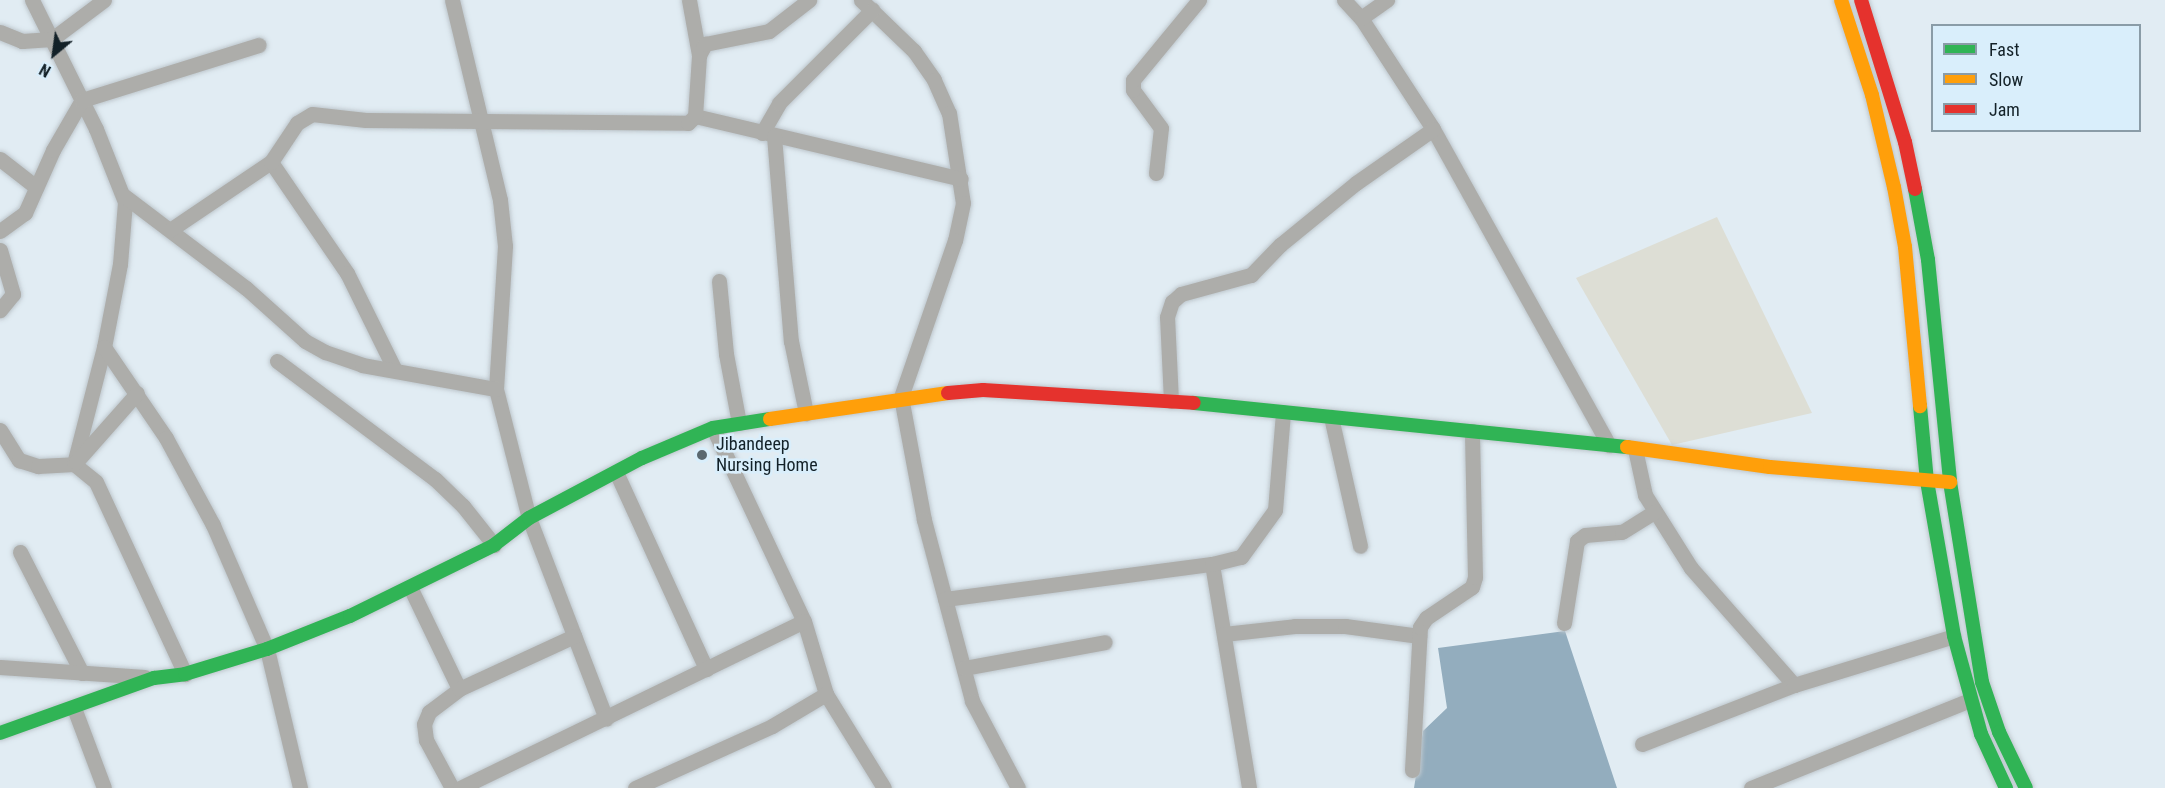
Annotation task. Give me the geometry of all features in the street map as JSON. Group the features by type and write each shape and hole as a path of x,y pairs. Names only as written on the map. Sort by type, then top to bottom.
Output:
{"street":[{"path":"32,0 82,99 123,195 125,222 120,264 104,347 74,464"},
{"path":"0,32 22,41 52,39 104,0"},
{"path":"452,0 483,118 500,200 505,246 496,389 529,518 606,719"},
{"path":"170,230 271,162 297,123 312,114 366,120 483,118 657,125 688,123 695,116 699,55 689,0"},
{"path":"699,55 705,44 713,39 769,31 809,0"},
{"path":"1156,173 1161,128 1132,90 1133,80 1199,0"},
{"path":"1344,0 1361,18 1432,129 1609,445"},
{"path":"1361,18 1387,0"},
{"path":"1841,0 1872,95 1894,187 1905,247 1928,481 1954,636 1970,700 2006,788"},
{"path":"1861,0 1905,142 1916,190 1928,260 1950,482 1982,682 1999,732 2025,788"},
{"path":"806,413 791,341 768,135 779,103 866,5 914,51 934,80 949,113 962,179 963,203 955,240 901,397 924,520 963,668 981,724 1018,788"},
{"path":"0,231 25,213 82,99 259,45"},
{"path":"695,116 962,179"},
{"path":"1171,400 1167,317 1172,302 1196,290 1251,275 1280,246 1356,183 1432,129"},
{"path":"0,159 36,187"},
{"path":"271,162 348,273 395,370"},
{"path":"123,195 246,288 305,341 344,359 496,389"},
{"path":"0,250 13,294 0,310"},
{"path":"719,281 726,354 739,423"},
{"path":"104,347 137,393 213,525 267,649 300,788"},
{"path":"277,360 435,479 463,506 494,545"},
{"path":"0,667 154,678 185,674 267,649 410,587 494,545 529,518 616,472 713,428 901,397 983,390 1171,400 1609,445 1770,467 1950,482"},
{"path":"74,464 137,393"},
{"path":"945,599 1231,561 1248,551 1275,510 1283,412"},
{"path":"1330,417 1360,546"},
{"path":"713,428 804,621 826,694 884,788"},
{"path":"0,430 19,460 28,464 74,464 96,482 185,674"},
{"path":"1412,770 1419,636 1426,618 1472,587 1475,577 1472,431"},
{"path":"1635,449 1640,480 1654,512 1691,568 1794,685"},
{"path":"616,472 706,669"},
{"path":"1564,624 1577,541 1585,535 1622,532 1654,512"},
{"path":"20,552 82,673"},
{"path":"1212,564 1249,788"},
{"path":"410,587 459,689"},
{"path":"460,788 804,621"},
{"path":"1224,634 1295,626 1345,626 1419,636"},
{"path":"452,788 426,740 424,724 429,712 459,689 574,636"},
{"path":"1642,744 1794,685 1954,636"},
{"path":"963,668 1105,642"},
{"path":"0,734 154,678"},
{"path":"635,788 656,783 772,726 826,694"},
{"path":"1751,788 1970,700"},
{"path":"74,708 104,788"}],"shaded area":[{"path":"1717,217 1812,413 1672,445 1576,278"}],"water":[{"path":"1565,631 1617,788 1414,788 1423,731 1447,708 1438,648"}],"traffic: fast":[{"path":"1915,189 1928,260 1950,482 1982,682 1999,732 2026,788"},
{"path":"1194,403 1627,447"},
{"path":"1920,406 1927,481 1954,636 1981,734 2006,788"},
{"path":"0,733 154,678 185,674 267,649 350,616 494,545 529,518 642,458 713,428 770,419"}],"traffic: slow":[{"path":"1841,0 1872,95 1894,187 1905,247 1920,406"},
{"path":"770,419 948,393"},
{"path":"1627,447 1770,467 1950,482"}],"traffic: jam":[{"path":"1861,0 1905,142 1915,189"},
{"path":"948,393 983,390 1194,403"}],"place":[{"name":"Jibandeep Nursing Home","path":"702,455"}]}
